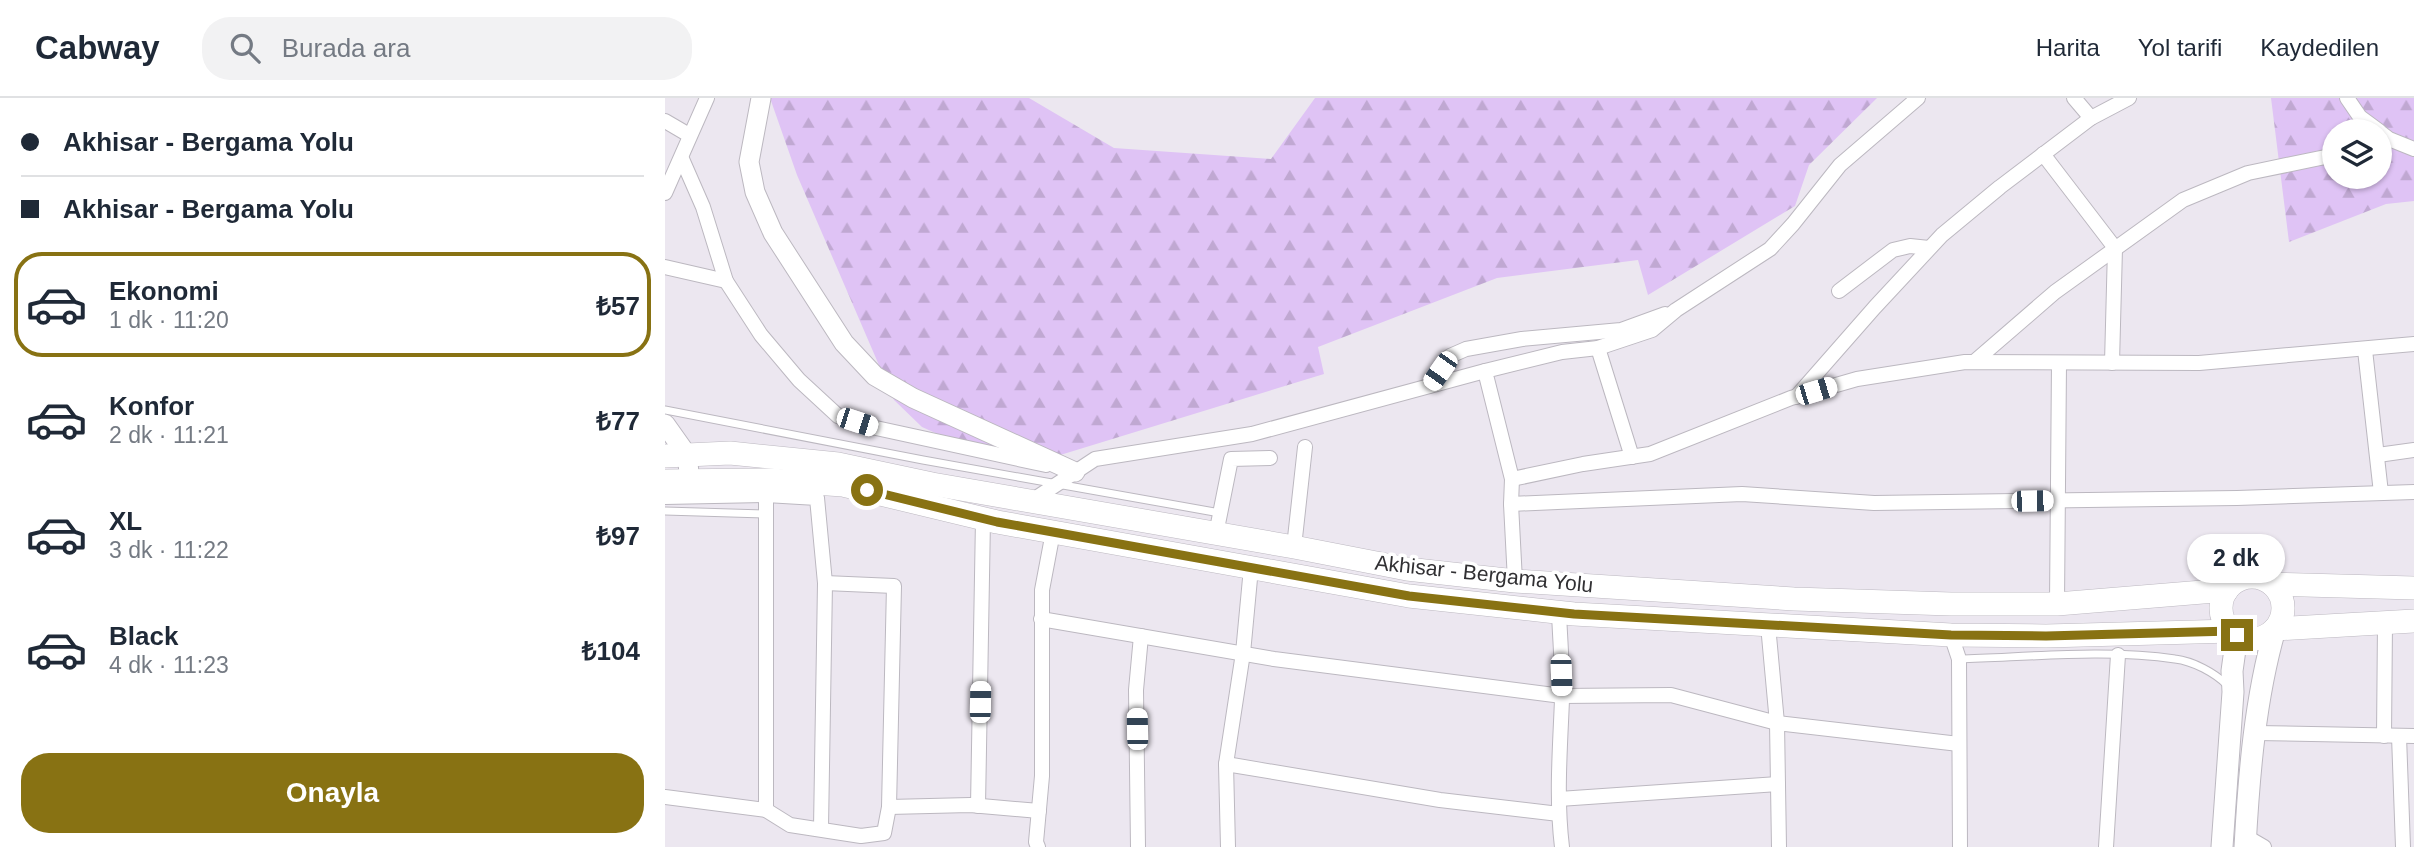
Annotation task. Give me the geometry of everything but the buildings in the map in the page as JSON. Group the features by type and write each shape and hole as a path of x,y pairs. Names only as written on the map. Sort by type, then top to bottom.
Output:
{"main road":[{"name":"Akhisar - Bergama Yolu","path":"676,456 730,453 838,464 1030,502 1218,524 1294,547 1407,569 1515,581 1794,599 1951,604 2057,604 2227,590 2234,583 2253,577 2272,584 2414,588"},
{"name":"Akhisar - Bergama Yolu","path":"665,481 770,480 843,485 983,519 1251,568 1409,596 1559,612 1951,635 2235,633 2257,638 2275,629 2414,621"},
{"path":"2251,843 2256,733 2265,665 2275,629 2281,621 2283,601 2272,584"},
{"path":"2222,847 2235,633 2223,616 2223,598 2227,590"}],"street":[{"path":"665,193 707,98"},
{"path":"761,98 749,162 755,192 773,233 844,343 875,376 913,398 1075,472"},
{"path":"1030,502 1095,459 1252,434 1485,371 1562,352 1598,348 1652,330 1676,310 1770,249 1840,165 1918,98"},
{"path":"2074,98 2091,118"},
{"path":"1795,397 1929,248 1990,195 2091,118 2129,98"},
{"path":"2347,98 2362,119"},
{"path":"665,121 689,135"},
{"path":"2392,140 2414,149"},
{"path":"2043,155 2115,248 2112,363"},
{"path":"1974,362 2055,292 2183,200 2248,173 2322,158"},
{"path":"682,159 703,207 726,281 761,335 799,380 838,416 876,428 1075,472"},
{"path":"1839,291 1893,250 1910,246 1929,248"},
{"path":"665,267 726,281"},
{"path":"1429,386 1450,356 1466,349 1543,336 1621,330 1676,310"},
{"path":"1513,479 1583,464 1650,454 1795,397 1857,379 1974,362 2199,363 2414,344"},
{"path":"1598,348 1632,457"},
{"path":"2365,350 2381,493"},
{"path":"2057,604 2059,363"},
{"path":"1485,371 1513,479 1511,504 1515,581"},
{"path":"665,424 676,456 690,481"},
{"path":"1294,547 1305,447"},
{"path":"2378,455 2414,450"},
{"path":"1218,524 1231,459 1270,458"},
{"path":"1511,504 1742,494 1874,503 2414,492"},
{"path":"665,498 766,495 817,498 825,583 821,828"},
{"path":"766,495 766,810"},
{"path":"978,806 983,519"},
{"path":"1038,847 1036,842 1043,710 1041,619 1044,570 1053,532"},
{"path":"1228,847 1226,764 1243,653 1251,568"},
{"path":"665,797 766,810 790,825 861,836 884,833 889,807 894,586 825,583"},
{"path":"1559,612 1562,696 1559,814 1562,847"},
{"path":"1041,619 1273,659 1562,696 1671,695 1777,723 1959,744"},
{"path":"2384,736 2385,623"},
{"path":"1768,625 1777,723 1779,847"},
{"path":"1951,635 1959,659 1960,847"},
{"path":"1138,847 1136,690 1141,636"},
{"path":"2106,847 2118,655"},
{"path":"2256,733 2406,736 2403,847"},
{"path":"1226,764 1440,800 1559,814"},
{"path":"1559,799 1778,784"},
{"path":"889,807 978,806 1039,811"}],"lane":[{"path":"665,410 1056,485 1218,524"},
{"path":"665,511 767,514"},
{"path":"1959,659 2118,655 2178,659 2217,675 2233,692"}],"green space":[{"path":"770,98 1029,98 1114,148 1271,159 1315,98 1877,98 1809,165 1795,206 1648,295 1638,260 1497,278 1318,347 1324,374 1044,460 951,440 922,427 894,400 797,175"},
{"path":"2271,98 2414,98 2414,201 2386,204 2289,242"}],"route":[{"path":"867,490 997,522 1409,596 1574,614 1951,635 2046,636 2232,631 2237,635"}]}
